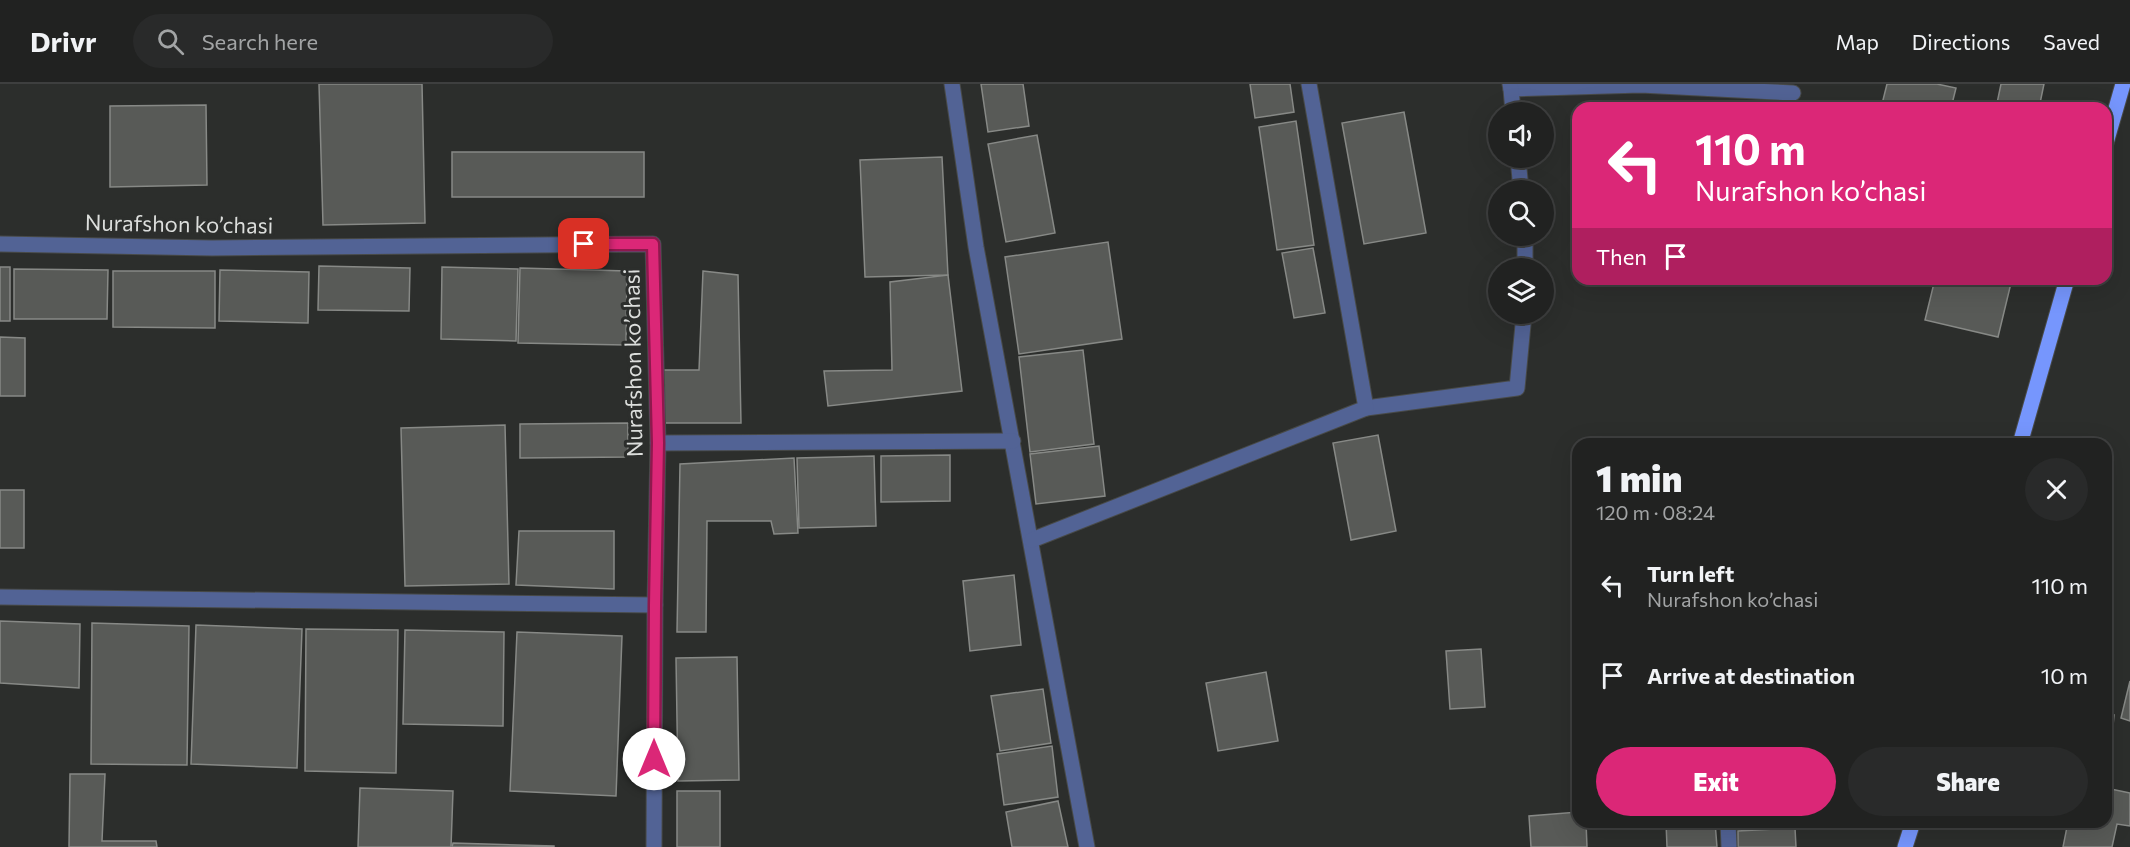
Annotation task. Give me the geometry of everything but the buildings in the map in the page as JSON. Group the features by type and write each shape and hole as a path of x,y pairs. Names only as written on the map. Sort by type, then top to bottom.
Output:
{"main road":[{"path":"2112,122 2123,84"},
{"path":"2022,438 2065,285"},
{"path":"1905,847 1910,828"}],"street":[{"path":"952,84 976,247 1087,847"},
{"path":"1309,84 1366,408"},
{"path":"1513,102 1511,87 1641,85 1793,93"},
{"name":"Nurafshon ko’chasi","path":"0,244 212,248 653,244 658,443 654,847"},
{"path":"1032,540 1366,408 1517,388 1523,324"},
{"path":"658,443 1013,441"},
{"path":"0,597 655,605"},
{"path":"1728,828 1729,847"}],"route":[{"path":"584,244 653,244 658,443 654,759"}]}
